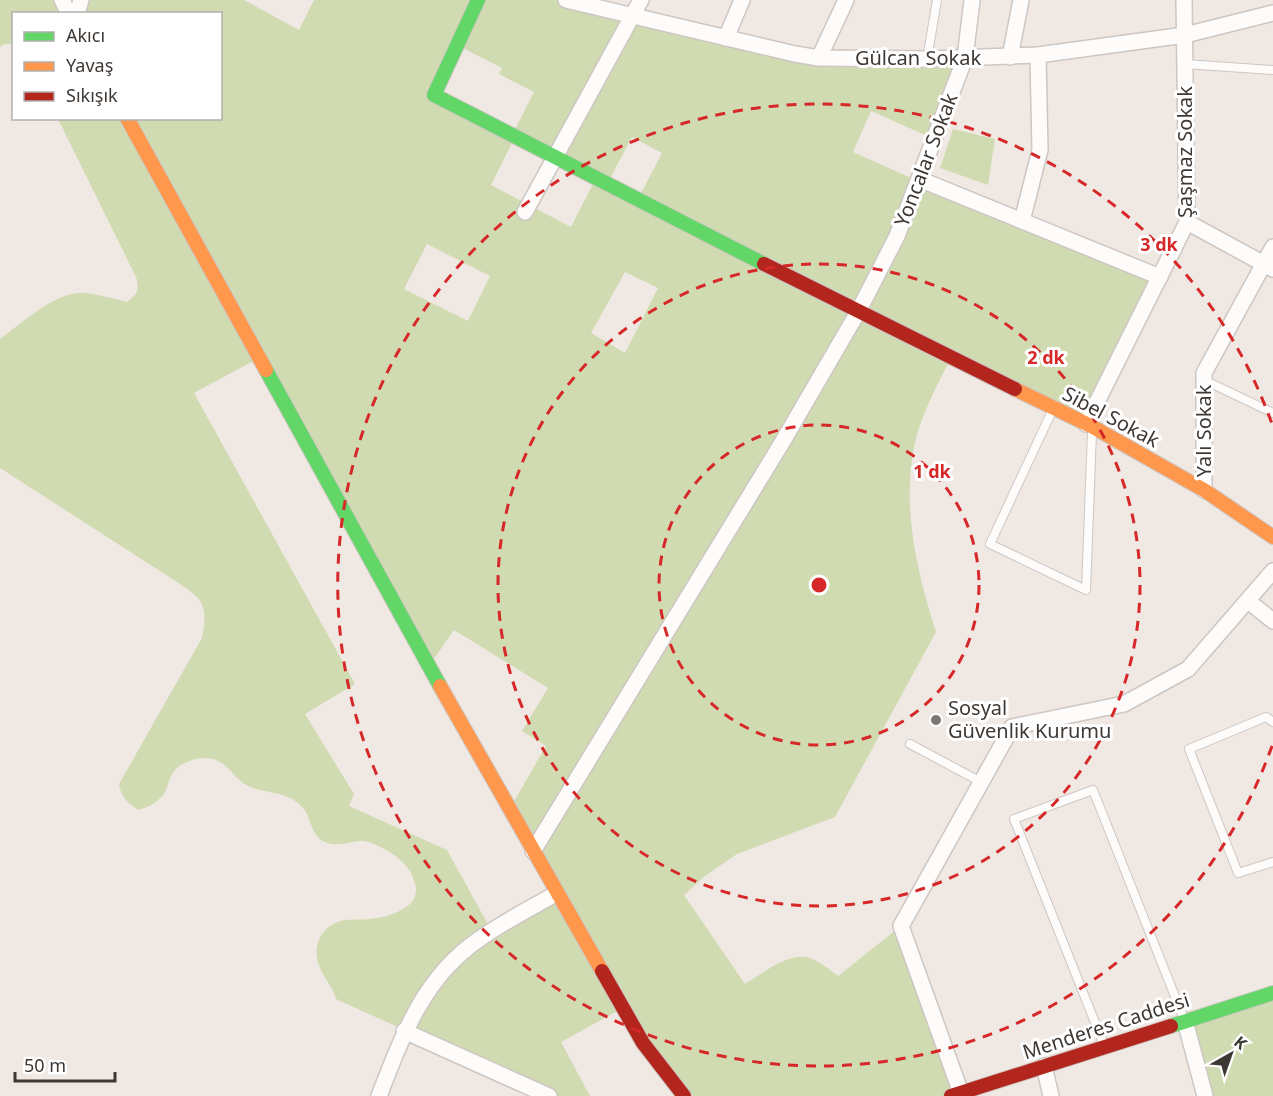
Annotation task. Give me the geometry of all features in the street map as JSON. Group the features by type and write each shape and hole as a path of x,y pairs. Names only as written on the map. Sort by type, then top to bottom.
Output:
{"street":[{"name":"Sibel Sokak","path":"478,0 434,95 858,312 1089,425 1204,490 1273,537"},
{"name":"Gülcan Sokak","path":"566,0 819,58 927,59 1038,55 1185,35 1273,13"},
{"path":"525,212 641,0"},
{"path":"726,38 742,0"},
{"path":"819,58 846,0"},
{"name":"Yoncalar Sokak","path":"533,850 783,441 858,312 897,236 965,58 972,0"},
{"path":"1010,57 1021,0"},
{"name":"Şaşmaz Sokak","path":"1089,425 1187,222 1184,0"},
{"path":"1022,221 1040,150 1038,55"},
{"path":"128,120 557,893 644,1043 666,1076 684,1096"},
{"path":"919,178 1160,277"},
{"path":"1187,222 1269,267"},
{"name":"Yalı Sokak","path":"1204,490 1206,366 1269,267 1273,247"},
{"path":"956,1094 901,926 1012,727 1124,704 1188,669 1273,571"},
{"path":"1248,601 1273,621"},
{"path":"379,1096 404,1031 424,995 452,961 491,931 557,893"},
{"name":"Menderes Caddesi","path":"956,1094 1273,993"},
{"path":"1185,1021 1205,1096"},
{"path":"404,1031 549,1096"},
{"path":"1044,1066 1051,1096"}],"lane":[{"path":"927,59 937,0"},
{"path":"1185,64 1273,70"},
{"path":"1204,380 1273,413"},
{"path":"1053,408 990,544 1086,590 1089,425"},
{"path":"1273,722 1266,717 1189,749 1238,873 1273,862"},
{"path":"910,744 981,782"},
{"path":"1105,1047 1014,819 1093,790 1185,1021"}],"green space":[{"path":"0,0 244,0 299,30 314,0 566,0 795,54 965,58 934,139 871,111 853,152 918,181 1160,277 1086,424 951,358 920,424 911,471 913,541 936,632 835,817 737,854 705,876 684,895 745,984 776,965 802,957 810,958 838,976 901,926 961,1093 951,1096 684,1096 623,1008 561,1042 590,1096 545,1096 545,1094 336,999 318,963 317,951 320,938 328,928 339,921 386,916 402,910 411,903 416,893 415,883 406,865 395,856 383,848 364,841 336,844 325,842 317,836 306,812 298,803 286,796 245,784 215,759 196,759 180,766 172,774 164,794 150,805 138,810 128,802 119,784 202,638 204,611 202,604 186,588 0,468 0,339 49,303 71,294 93,294 127,302 133,297 138,288 136,277 58,120 222,120 222,12 12,12 12,44 0,47","holes":["457,45 502,68 499,74 534,92 512,135 434,94","515,137 596,178 571,227 491,185","632,137 662,153 638,199 607,184","427,244 490,276 468,321 404,289","625,272 658,288 625,353 591,333","259,358 429,666 454,630 548,688 522,731 546,746 509,810 557,893 491,930 447,850 349,806 354,794 305,714 355,684 194,393"]},
{"path":"953,129 995,139 988,185 940,168"},
{"path":"1273,993 1273,1096 1205,1096 1185,1021"}],"traffic: fast":[{"path":"478,0 434,95 764,264"},
{"path":"266,370 440,686"},
{"path":"1171,1026 1273,993"}],"traffic: slow":[{"path":"128,120 266,370"},
{"path":"1015,389 1093,427 1204,490 1273,537"},
{"path":"440,686 602,971"}],"traffic: jam":[{"path":"764,264 1015,389"},
{"path":"602,971 643,1043 684,1096"},
{"path":"951,1096 1171,1026"}],"place":[{"name":"Sosyal Güvenlik Kurumu","path":"936,720"}]}
